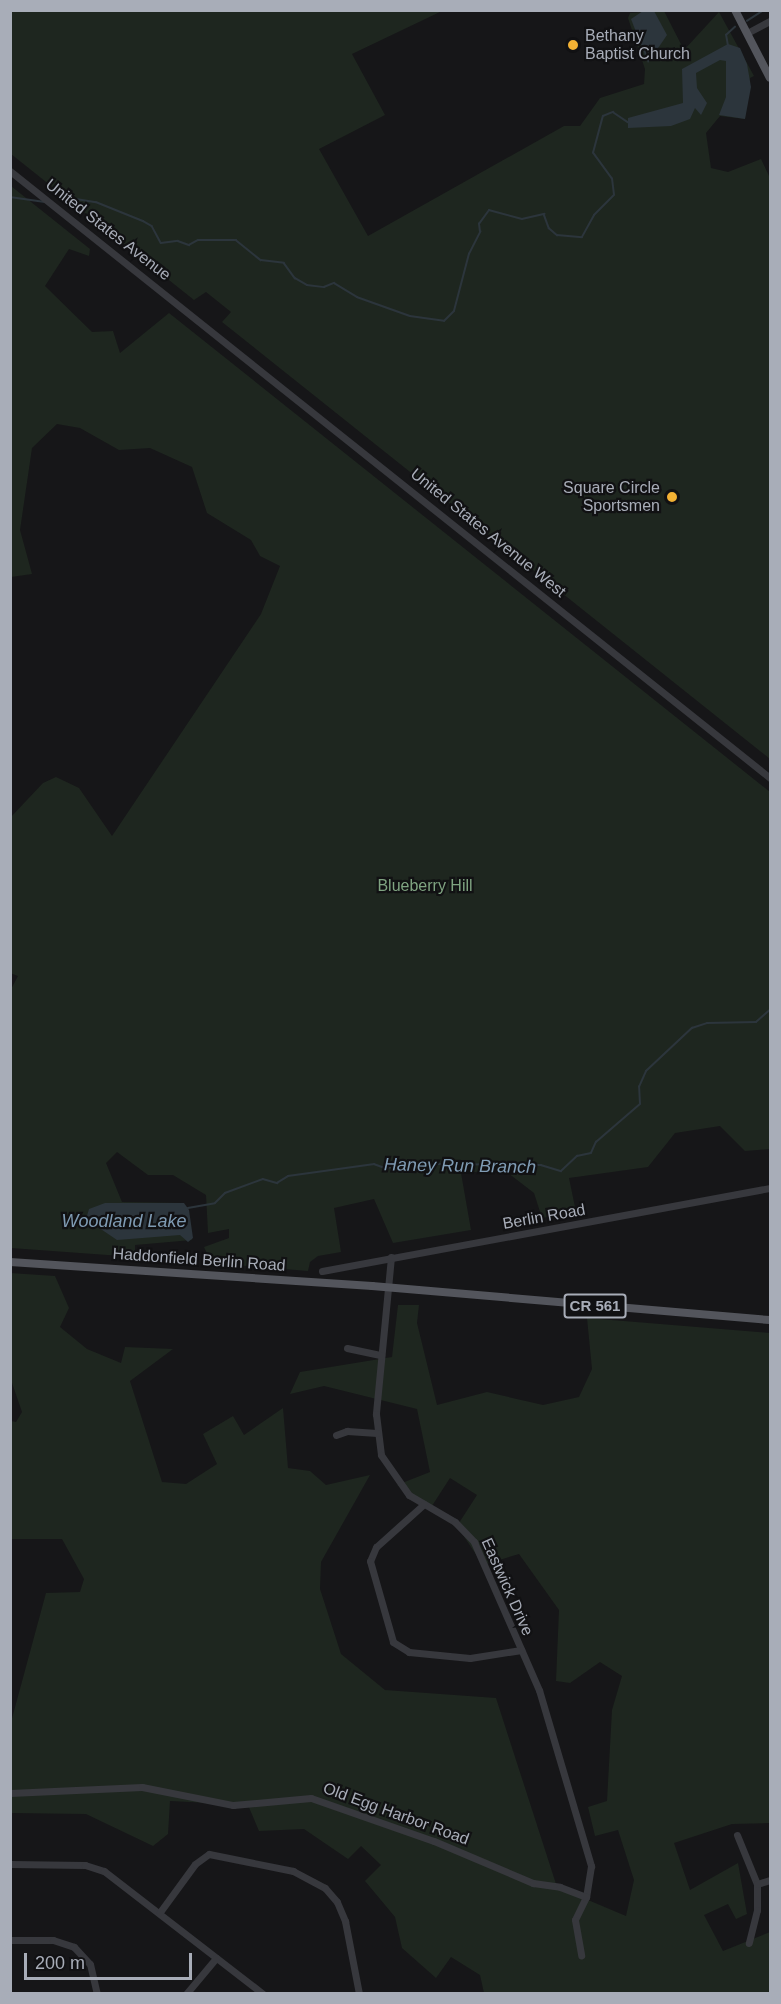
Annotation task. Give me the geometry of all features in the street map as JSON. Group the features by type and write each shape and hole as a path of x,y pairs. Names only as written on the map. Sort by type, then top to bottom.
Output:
{"main road":[{"path":"735,10 771,78"},
{"name":"Haddonfield Berlin Road","path":"10,1262 386,1288"},
{"name":"CR 561","path":"386,1288 771,1320"}],"street":[{"path":"747,33 771,21"},
{"name":"United States Avenue","path":"10,171 188,312"},
{"name":"United States Avenue West","path":"188,312 771,778"},
{"name":"Berlin Road","path":"322,1271 771,1188"},
{"name":"Eastwick Drive","path":"391,1257 386,1288 377,1433 387,1467 409,1495 454,1522 474,1542 547,1710 591,1866 586,1897 575,1920 581,1955"},
{"path":"347,1348 381,1355"},
{"path":"336,1435 347,1431 377,1433"},
{"path":"424,1504 376,1547 370,1561 393,1642 409,1652 470,1658 521,1650"},
{"name":"Old Egg Harbor Road","path":"10,1793 142,1787 233,1805 311,1798 434,1841 533,1883 560,1887 586,1897"},
{"path":"737,1835 757,1884 757,1910 749,1943"},
{"path":"160,1912 195,1864 209,1854 293,1871 325,1888 337,1902 345,1921 359,1994"},
{"path":"10,1864 96,1868 160,1912 263,1994"},
{"path":"757,1884 771,1880"},
{"path":"10,1940 53,1940 74,1947 90,1964 97,1994"},
{"path":"186,1994 216,1958"}],"green space":[{"path":"10,11 442,11 352,54 385,115 319,149 368,236 564,126 580,126 600,98 644,84 645,69 628,18 630,13 664,11 684,50 719,12 754,76 750,78 745,119 720,116 706,133 711,168 728,172 761,159 770,178 770,759 222,322 231,312 206,292 194,300 11,154"},
{"name":"Blueberry Hill","path":"11,186 90,249 89,256 69,249 45,286 92,332 113,331 120,353 169,313 770,792 770,1149 745,1151 720,1126 675,1133 648,1167 569,1178 576,1212 542,1218 534,1193 504,1170 461,1173 471,1230 393,1243 374,1199 334,1208 341,1252 318,1256 310,1262 308,1271 211,1263 204,1247 229,1238 229,1229 208,1233 206,1195 173,1175 148,1175 117,1152 106,1163 122,1202 184,1203 192,1240 135,1245 135,1257 11,1248 10,991 18,976 10,973 10,818 43,783 56,777 79,788 112,836 261,614 280,566 260,556 251,540 207,513 192,467 150,448 119,450 80,428 57,424 32,448 20,530 32,574 11,577"},
{"path":"10,1273 55,1276 69,1308 60,1327 87,1349 121,1363 125,1347 173,1349 130,1381 162,1482 186,1484 217,1464 203,1434 233,1416 244,1435 283,1408 288,1468 310,1471 326,1485 370,1475 321,1562 320,1589 341,1654 385,1690 496,1698 557,1887 626,1916 634,1880 618,1830 595,1836 588,1807 607,1801 612,1710 622,1676 600,1662 570,1683 556,1681 559,1610 519,1554 483,1565 457,1526 477,1495 450,1478 430,1509 397,1485 430,1472 417,1409 324,1386 290,1394 300,1372 392,1357 398,1305 419,1305 417,1323 437,1405 487,1392 543,1405 579,1397 592,1369 587,1318 770,1333 770,1823 732,1824 674,1843 690,1890 738,1863 747,1914 736,1919 728,1904 704,1915 723,1951 770,1932 770,1993 484,1993 480,1975 451,1957 436,1978 402,1948 395,1917 365,1881 381,1865 361,1846 348,1859 304,1829 259,1831 248,1805 170,1801 168,1834 153,1846 86,1814 11,1813 11,1722 46,1593 80,1592 84,1579 62,1539 11,1539 11,1421 16,1422 22,1412 11,1380"}],"water":[{"path":"643,11 654,11 667,35 648,63 631,19"},
{"path":"728,44 740,48 747,64 751,87 745,119 719,115 726,97 726,61 720,60 696,73 697,88 707,103 701,115 695,108 690,119 671,126 628,128 628,118 683,103 682,69"},
{"name":"Woodland Lake","path":"105,1203 184,1203 189,1210 193,1238 188,1242 180,1235 117,1240 86,1219 89,1209"}],"waterway":[{"path":"747,21 764,10"},
{"path":"728,46 726,35 735,27"},
{"path":"70,198 96,202 143,221 152,226 161,243 178,241 189,245 198,240 236,240 261,260 284,263 295,278 307,285 324,287 334,283 357,297 410,316 444,321 454,311 469,254 480,232 479,224 489,210 522,219 544,214 549,228 557,235 582,237 594,215 614,195 612,179 593,153 603,116 613,112 628,122"},
{"path":"10,197 45,202"},
{"name":"Haney Run Branch","path":"188,1208 215,1203 225,1193 263,1179 277,1183 288,1176 374,1164 385,1168 434,1164 541,1165 561,1171 577,1156 591,1153 596,1142 640,1104 639,1087 646,1071 692,1028 707,1023 756,1022 770,1010"}],"place":[{"name":"Bethany Baptist Church","path":"573,45"},
{"name":"Square Circle Sportsmen","path":"672,497"}]}
